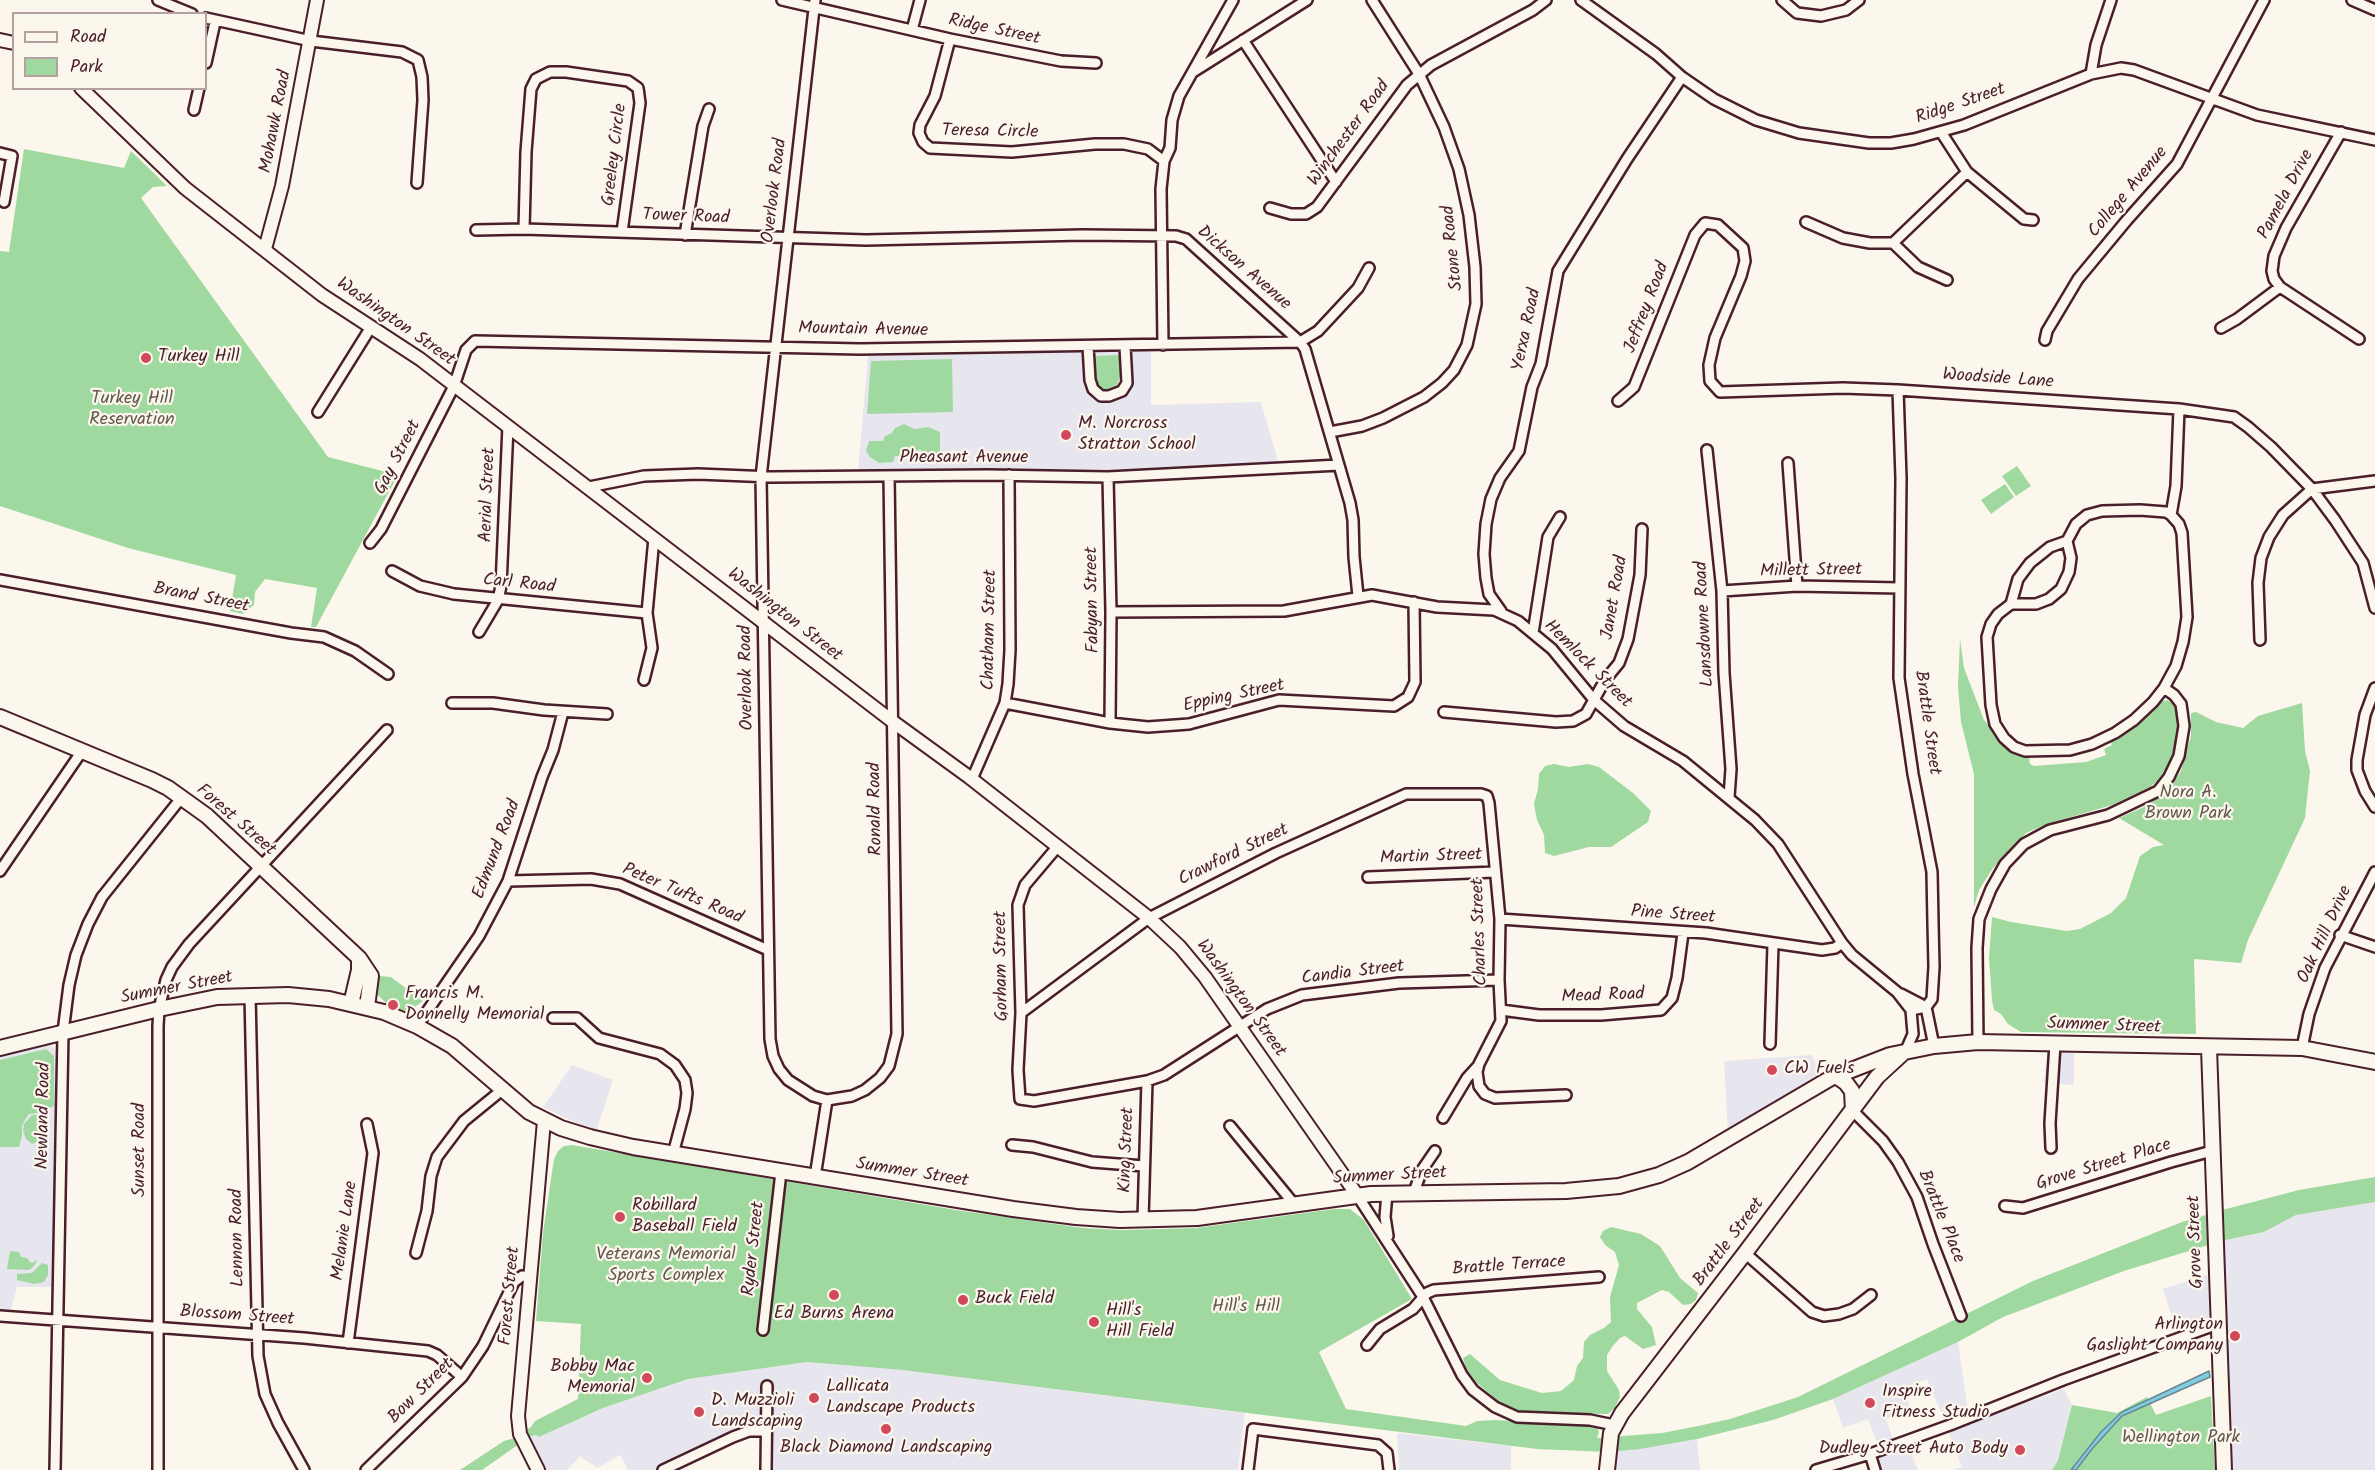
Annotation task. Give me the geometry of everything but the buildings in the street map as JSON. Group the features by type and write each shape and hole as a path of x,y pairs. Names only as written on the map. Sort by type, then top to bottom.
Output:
{"main road":[{"name":"Forest Street","path":"0,717 152,780 182,797 207,816 359,958 371,976 367,1007"},
{"path":"351,1004 359,970 359,958"},
{"name":"Summer Street","path":"0,1048 218,997 250,994 308,996 367,1007 417,1026 452,1046 502,1090 544,1121 607,1142 1052,1215 1143,1220 1206,1217 1357,1195 1583,1190 1635,1182 1688,1162 1836,1076 1906,1050 1934,1046 1978,1042 2302,1048 2375,1062"},
{"name":"Grove Street","path":"2209,1048 2224,1470"},
{"name":"Brattle Street","path":"1607,1470 1609,1442 1614,1425 1877,1077 1906,1050"},
{"path":"1836,1076 1852,1091 1853,1111"}],"street":[{"path":"158,0 187,12"},
{"name":"Mohawk Road","path":"265,249 282,186 317,0"},
{"name":"Ridge Street","path":"782,0 814,3 950,39 1061,61 1096,63"},
{"path":"912,30 920,0"},
{"path":"1163,345 1161,189 1164,161 1170,148 1175,108 1191,73 1233,0"},
{"path":"1191,73 1307,0"},
{"name":"Stone Road","path":"1330,432 1362,426 1424,397 1454,370 1467,345 1476,304 1475,267 1469,215 1459,169 1444,127 1419,74 1372,0"},
{"name":"Winchester Road","path":"1270,208 1291,214 1306,214 1317,207 1396,98 1419,74 1447,56 1533,10 1546,0"},
{"name":"Ridge Street","path":"1581,0 1656,54 1682,77 1738,112 1778,128 1798,133 1869,143 1891,143 1941,132 2091,74 2121,68 2134,70 2257,114 2375,140"},
{"path":"1782,0 1797,13 1821,16 1846,10 1859,0"},
{"path":"2091,74 2096,45 2111,0"},
{"name":"College Avenue","path":"2045,340 2047,331 2078,279 2177,164 2195,134 2264,0"},
{"path":"2352,0 2375,9"},
{"name":"Overlook Road","path":"814,3 761,477 770,1039 773,1056 779,1069 788,1080 813,1096 826,1100"},
{"path":"207,52 210,20 268,30 311,41 402,52 418,60 422,77 423,100 417,183"},
{"name":"Teresa Circle","path":"950,39 935,96 920,125 919,133 923,142 930,148 1012,152 1095,144 1124,144 1148,149 1164,161"},
{"path":"1243,40 1336,182"},
{"name":"Greeley Circle","path":"524,229 526,152 531,89 536,79 550,72 558,72 628,81 638,88 640,103 622,232"},
{"name":"Yerxa Road","path":"1502,613 1489,594 1486,578 1484,554 1486,524 1491,499 1500,478 1519,451 1532,387 1541,364 1558,271 1627,159 1682,77"},
{"name":"Washington Street","path":"83,90 184,188 322,295 420,359 590,487 892,722 972,779 1149,918 1192,961 1357,1195 1423,1297 1462,1375 1473,1390 1490,1404 1517,1418 1590,1419 1614,1425"},
{"path":"194,110 199,90"},
{"path":"685,236 703,126 709,109"},
{"path":"1941,132 1967,172 2024,219 2034,220"},
{"name":"Pamela Drive","path":"2280,287 2272,271 2276,249 2304,194 2341,132"},
{"path":"0,153 12,156 4,202"},
{"path":"1806,222 1843,238 1870,243 1893,243 1967,172"},
{"name":"Woodside Lane","path":"1705,223 1718,225 1730,234 1743,248 1745,261 1715,338 1709,365 1710,381 1720,392 1843,388 1898,390 2179,409 2219,414 2241,421 2271,447 2312,489 2359,555 2375,608"},
{"name":"Jeffrey Road","path":"1618,401 1634,387 1695,235 1705,223"},
{"name":"Tower Road","path":"476,230 524,229 787,238"},
{"name":"Dickson Avenue","path":"787,238 866,240 1176,236 1186,239 1300,342 1309,361 1340,465 1353,520 1358,596"},
{"path":"1893,243 1918,267 1947,280"},
{"path":"1300,342 1318,331 1358,288 1369,268"},
{"path":"2221,328 2245,314 2280,287 2359,339"},
{"path":"318,412 371,327"},
{"name":"Mountain Avenue","path":"454,386 466,350 475,342 860,349 1300,342"},
{"path":"1088,346 1090,380 1093,388 1101,396 1109,396 1122,391 1127,383 1125,346"},
{"name":"Gay Street","path":"370,543 381,529 454,386"},
{"name":"Brattle Street","path":"1898,390 1902,478 1899,678 1910,754 1932,872 1934,967 1932,999 1926,1007"},
{"path":"2171,515 2176,486 2179,409"},
{"name":"Aerial Street","path":"479,632 498,600 503,568 508,426"},
{"name":"Lansdowne Road","path":"1707,450 1722,591 1724,673 1731,769 1729,797"},
{"path":"1788,463 1797,586"},
{"name":"Pheasant Avenue","path":"590,487 644,476 698,474 761,477 1009,475 1108,477 1340,465"},
{"name":"Chatham Street","path":"972,779 1005,703 1010,650 1009,475"},
{"name":"Ronald Road","path":"826,1100 840,1099 866,1090 885,1072 894,1051 897,1034 889,476"},
{"name":"Fabyan Street","path":"1108,477 1111,612 1110,723"},
{"path":"2260,640 2258,583 2263,550 2283,515 2312,489 2375,481"},
{"path":"2140,510 2166,512 2171,515 2179,524 2182,533 2187,617 2176,666 2164,688 2134,720 2115,733 2092,744 2070,750 2050,751 2025,751 2014,747 2004,738 1995,724 1991,705 1987,637 1991,624 1998,614 2012,604 2036,604 2061,589 2069,572 2071,558 2067,541 2076,524 2087,515 2140,510"},
{"path":"1533,633 1548,537 1560,517"},
{"name":"Janet Road","path":"1444,712 1556,722 1573,721 1586,714 1605,680 1619,663 1628,639 1640,575 1642,529"},
{"path":"644,680 652,648 647,613 654,538"},
{"path":"2012,604 2018,579 2026,567 2037,555 2067,541"},
{"name":"Carl Road","path":"392,571 420,586 436,591 498,600 647,613"},
{"name":"Brand Street","path":"0,580 324,637 355,651 388,674"},
{"name":"Millett Street","path":"1722,591 1797,586 1900,588"},
{"name":"Hemlock Street","path":"1111,612 1284,611 1358,596 1372,596 1437,607 1494,610 1502,613 1518,621 1552,649 1594,700 1624,726 1683,761 1755,820 1778,844 1852,955 1897,992 1926,1007"},
{"name":"Epping Street","path":"1005,703 1110,723 1148,727 1178,726 1279,700 1385,707 1398,705 1408,697 1416,682 1414,602"},
{"path":"1978,1042 1979,919 1991,889 2005,864 2024,844 2050,830 2108,814 2158,791 2169,777 2179,756 2184,726 2181,704 2164,688"},
{"path":"2375,688 2363,725 2357,770 2364,791 2375,807"},
{"path":"452,703 493,703 563,712 607,714"},
{"name":"Edmund Road","path":"417,1026 471,950 508,881 553,750 563,712"},
{"path":"261,867 387,730"},
{"path":"0,871 82,751"},
{"name":"Crawford Street","path":"1021,1013 1149,918 1276,853 1400,796 1417,793 1478,793 1486,796"},
{"name":"Charles Street","path":"1443,1118 1467,1078 1479,1064 1501,1021 1498,980 1500,919 1489,803 1486,796"},
{"name":"Newland Road","path":"55,1470 63,1032 71,975 88,924 108,888 182,797"},
{"name":"Gorham Street","path":"1020,1099 1018,1070 1021,1013 1018,905 1025,885 1058,846"},
{"name":"Sunset Road","path":"158,1470 159,1009 166,980 179,955 261,867"},
{"name":"Martin Street","path":"1368,878 1495,872"},
{"name":"Oak Hill Drive","path":"2302,1048 2315,996 2325,968 2340,935 2375,872"},
{"name":"Peter Tufts Road","path":"508,881 591,879 620,884 768,950"},
{"name":"Pine Street","path":"1500,919 1706,933 1822,950 1835,948 1842,943"},
{"name":"Mead Road","path":"1501,1010 1550,1015 1633,1014 1661,1010 1672,998 1683,933"},
{"path":"2340,935 2375,947"},
{"path":"1770,1044 1773,944"},
{"name":"Candia Street","path":"1020,1099 1035,1101 1147,1081 1173,1071 1240,1026 1280,1003 1302,995 1391,984 1498,980"},
{"name":"Hemlock Street","path":"1897,992 1911,1010"},
{"name":"Lennon Road","path":"250,994 258,1356 265,1394 304,1470"},
{"path":"1906,1050 1913,1034 1911,1010 1926,1007 1934,1046"},
{"path":"553,1018 577,1018 599,1038 660,1054 675,1065 685,1080 687,1094 673,1154"},
{"path":"2051,1148 2055,1044"},
{"path":"1479,1064 1477,1072 1479,1086 1488,1096 1511,1098 1566,1095"},
{"name":"King Street","path":"1143,1220 1147,1081"},
{"path":"416,1254 428,1211 431,1176 437,1157 464,1121 502,1090"},
{"path":"815,1177 826,1100"},
{"name":"Brattle Place","path":"1853,1111 1883,1141 1899,1162 1917,1197 1961,1316"},
{"name":"Forest Street","path":"538,1470 518,1426 544,1121"},
{"name":"Melanie Lane","path":"348,1343 374,1152 367,1124"},
{"path":"1230,1126 1294,1204"},
{"path":"1012,1145 1033,1147 1092,1162 1144,1166"},
{"path":"1414,1192 1422,1170 1435,1151"},
{"name":"Grove Street Place","path":"2005,1206 2023,1209 2212,1151"},
{"name":"Ryder Street","path":"763,1330 781,1172"},
{"name":"Washington Street","path":"1387,1193 1385,1224 1390,1244"},
{"path":"1745,1253 1812,1312 1824,1316 1853,1309 1871,1295"},
{"name":"Bow Street","path":"366,1470 462,1377 483,1346 514,1282 522,1276 531,1277"},
{"name":"Brattle Terrace","path":"1423,1297 1438,1289 1599,1277"},
{"path":"1367,1345 1378,1331 1413,1309 1423,1297"},
{"name":"Blossom Street","path":"0,1316 258,1335 428,1351 462,1377"},
{"path":"1815,1470 1870,1454 2218,1324"},
{"path":"766,1470 767,1386"},
{"path":"1248,1470 1253,1429 1378,1445 1387,1453 1389,1470"},
{"path":"663,1470 749,1431 765,1431"},
{"path":"1870,1454 1875,1470"}],"shaded area":[{"name":"M. Norcross Stratton School","path":"1151,351 1151,405 1261,402 1279,465 1109,472 981,469 858,471 868,356"},
{"path":"45,1044 54,1047 59,1058 53,1287 17,1287 10,1313 0,1312 0,1056"},
{"path":"2047,1051 2074,1052 2074,1085 2044,1083"},
{"path":"1812,1055 1820,1073 1728,1132 1724,1061"},
{"path":"572,1065 613,1080 596,1132 543,1107"},
{"path":"2375,1202 2375,1470 2229,1470 2221,1241 2264,1232 2296,1215"},
{"path":"2209,1274 2211,1322 2178,1336 2163,1289"},
{"path":"1958,1342 1968,1411 1944,1419 1927,1379 1902,1390 1911,1408 1886,1419 1893,1440 1878,1445 1868,1419 1843,1428 1833,1399"},
{"path":"807,1362 902,1370 1245,1413 1238,1470 766,1470 763,1437 753,1435 733,1441 674,1470 628,1470 620,1455 597,1468 580,1456 567,1470 545,1470 527,1439 536,1435 539,1437 603,1408 688,1379"},
{"path":"2064,1389 2072,1405 2057,1462 2052,1470 1953,1470 1962,1467 1948,1431"},
{"path":"1397,1433 1511,1446 1511,1470 1399,1470"},
{"path":"1697,1439 1700,1470 1609,1470 1609,1452"},
{"path":"1908,1446 1918,1470 1881,1470 1877,1455"}],"green space":[{"name":"Turkey Hill Reservation","path":"24,149 124,168 131,151 167,186 153,187 141,198 328,457 398,475 316,627 311,627 317,588 265,579 255,592 254,605 243,614 230,611 236,575 128,548 0,506 0,251 9,252"},
{"path":"1121,355 1120,376 1116,387 1106,391 1099,388 1093,381 1092,356"},
{"path":"952,359 953,412 867,414 871,361"},
{"path":"904,424 914,429 928,427 940,432 939,455 926,454 919,449 916,456 895,456 893,462 879,463 870,457 866,451 869,441 883,441 885,436"},
{"path":"2017,466 2031,486 2016,496 2002,476"},
{"path":"2005,484 2014,497 1991,514 1981,500"},
{"path":"1960,639 1964,668 1984,720 2013,752 2029,757 2030,764 2034,766 2086,762 2106,755 2104,749 2112,745 2111,742 2138,724 2160,702 2167,700 2174,704 2179,724 2173,755 2157,781 2149,788 2112,805 2047,824 2026,833 1993,868 1979,890 1974,907 1974,774 1961,722 1958,686"},
{"name":"Nora A. Brown Park","path":"2302,703 2305,751 2310,771 2305,818 2248,940 2241,963 2194,959 2196,1034 2021,1032 2008,1024 2001,1014 1994,1010 1992,1000 1989,958 1992,917 2067,931 2080,929 2111,913 2126,898 2140,856 2153,847 2164,845 2119,818 2146,806 2168,791 2181,771 2191,736 2191,713 2196,712 2216,722 2243,728 2258,716"},
{"path":"1554,764 1569,767 1588,764 1599,767 1633,793 1651,811 1648,822 1611,847 1589,847 1554,856 1545,853 1544,835 1537,820 1534,804 1539,774 1545,766"},
{"path":"379,976 391,977 423,1001 408,1012 388,1005 377,994"},
{"path":"46,1049 54,1056 54,1106 29,1114 22,1126 19,1147 0,1147 0,1060"},
{"path":"32,1115 39,1115 43,1118 45,1129 41,1140 32,1144 26,1139 23,1131 24,1124"},
{"path":"572,1145 956,1210 1083,1228 1121,1230 1196,1228 1334,1209 1350,1209 1364,1220 1412,1299 1319,1352 1346,1409 1466,1426 1477,1421 1495,1420 1597,1426 1599,1432 1597,1438 1662,1433 1698,1426 1730,1419 1798,1397 2033,1281 2182,1222 2299,1190 2375,1177 2375,1202 2296,1215 2264,1232 2221,1241 2124,1271 2003,1317 1958,1342 1833,1399 1773,1420 1697,1439 1640,1449 1609,1452 1537,1449 902,1370 807,1362 688,1379 603,1408 539,1437 536,1435 529,1437 482,1470 460,1470 504,1441 514,1438 531,1427 535,1421 578,1399 581,1324 536,1321 543,1233 554,1159 564,1146"},
{"path":"1611,1227 1641,1234 1660,1246 1680,1278 1698,1293 1696,1300 1691,1304 1683,1305 1669,1292 1662,1290 1637,1303 1637,1309 1652,1327 1656,1345 1643,1349 1625,1336 1612,1347 1607,1355 1607,1371 1619,1390 1620,1397 1614,1409 1608,1414 1524,1413 1506,1408 1476,1382 1466,1368 1463,1358 1470,1354 1500,1380 1542,1393 1561,1391 1574,1380 1577,1366 1583,1358 1584,1342 1590,1335 1611,1322 1610,1297 1619,1265 1615,1252 1605,1245 1600,1237 1603,1231"},
{"path":"10,1251 19,1252 21,1257 27,1258 31,1263 38,1260 28,1270 7,1269"},
{"path":"42,1263 48,1265 48,1275 44,1282 34,1284 17,1280 17,1274 32,1273"},
{"name":"Wellington Park","path":"2211,1396 2215,1470 2052,1470 2058,1460 2072,1405 2117,1413 2147,1397 2156,1415"}],"water":[{"path":"2209,1371 2210,1377 2122,1416 2076,1470 2071,1470 2101,1432 2122,1412"}],"place":[{"name":"Turkey Hill","path":"146,358"},
{"name":"M. Norcross Stratton School","path":"1066,435"},
{"name":"Francis M. Donnelly Memorial","path":"393,1005"},
{"name":"CW Fuels","path":"1772,1070"},
{"name":"Robillard Baseball Field","path":"620,1217"},
{"name":"Ed Burns Arena","path":"834,1295"},
{"name":"Buck Field","path":"963,1300"},
{"name":"Hill's Hill Field","path":"1094,1322"},
{"name":"Arlington Gaslight Company","path":"2235,1336"},
{"name":"Bobby Mac Memorial","path":"647,1378"},
{"name":"Lallicata Landscape Products","path":"814,1398"},
{"name":"Inspire Fitness Studio","path":"1870,1403"},
{"name":"D. Muzzioli Landscaping","path":"699,1412"},
{"name":"Black Diamond Landscaping","path":"886,1429"},
{"name":"Dudley Street Auto Body","path":"2020,1450"}],"park label":[{"name":"Veterans Memorial Sports Complex","path":"666,1266"},
{"name":"Hill's Hill","path":"1246,1308"}]}
